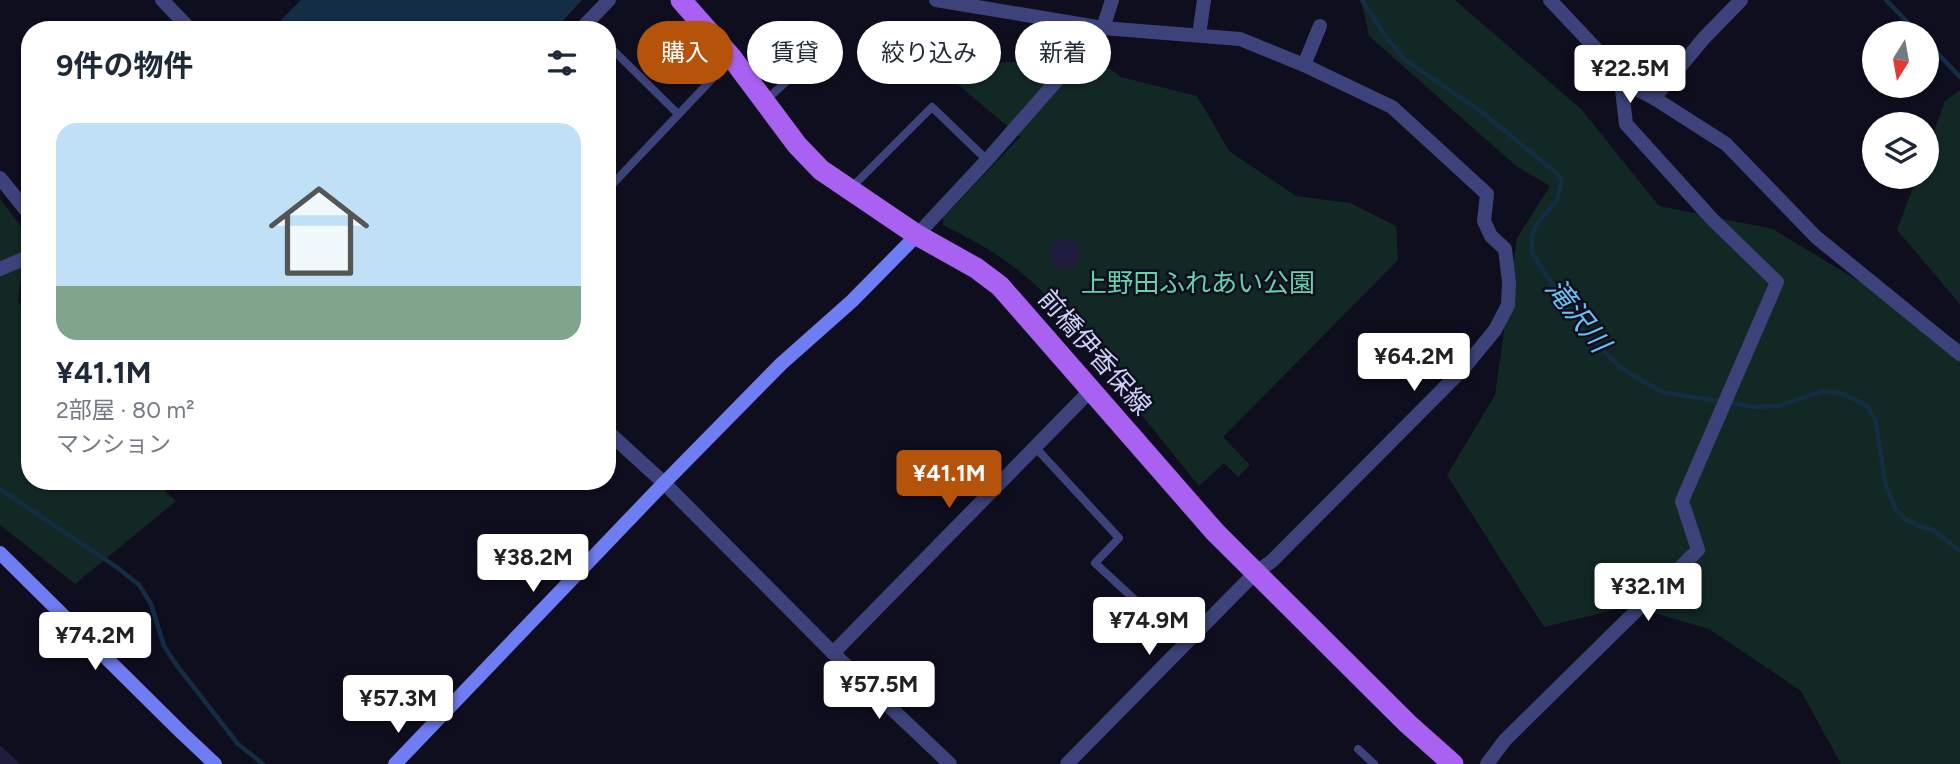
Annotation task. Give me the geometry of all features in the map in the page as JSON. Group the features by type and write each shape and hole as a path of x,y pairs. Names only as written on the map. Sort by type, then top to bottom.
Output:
{"main road":[{"name":"前橋伊香保線","path":"681,0 699,21"},
{"name":"前橋伊香保線","path":"733,59 797,145 821,170 917,235 976,268 1000,286 1215,532 1408,724 1453,764"}],"street":[{"path":"162,0 182,21"},
{"path":"592,21 609,0"},
{"path":"936,0 1061,21"},
{"path":"1105,21 1112,0"},
{"path":"1199,35 1205,0"},
{"path":"1550,0 1600,53 1621,81 1654,98 1726,144 1816,237 1960,354"},
{"path":"1654,98 1704,38 1741,0"},
{"path":"1304,65 1320,26"},
{"path":"1067,764 1255,573 1272,562 1463,369 1495,330 1508,304 1509,282 1505,249 1491,236 1483,221 1487,194 1392,107 1304,65 1240,39 1111,29"},
{"path":"1487,764 1506,740 1698,550 1682,501 1777,282 1712,219 1626,124 1621,81"},
{"path":"395,764 664,483 781,365 852,301 917,235 1054,84"},
{"path":"0,178 21,204"},
{"path":"0,269 21,260"},
{"path":"832,653 1090,391"},
{"path":"616,439 664,483 832,653 950,764"},
{"path":"0,553 215,764"}],"lane":[{"path":"616,53 678,114"},
{"path":"616,180 707,84"},
{"path":"764,102 784,84"},
{"path":"849,190 932,107 987,160"},
{"path":"1035,447 1119,538 1095,563 1185,646"},
{"path":"1358,749 1374,764"}],"green space":[{"path":"1361,0 1455,0 1582,110 1659,206 1773,229 1960,343 1960,764 1841,764 1801,691 1709,629 1631,606 1544,627 1447,475 1495,395 1517,238 1550,186 1516,166 1369,36"},
{"name":"上野田ふれあい公園","path":"1015,62 1015,84 1111,84 1111,70 1121,77 1197,96 1229,151 1296,196 1350,203 1396,226 1398,260 1223,437 1250,465 1238,477 1224,463 1199,486 1038,287 993,252 943,225 943,218 1020,137 957,84 1001,84 1001,63"},
{"path":"1960,90 1960,304 1897,230 1912,189 1939,189 1939,117 1945,101"},
{"path":"0,199 21,226 18,301 21,306 21,490 163,490 176,501 75,584 0,525"}],"water":[{"path":"301,0 582,0 562,21 280,21"}],"building":[{"path":"1065,239 1075,244 1080,254 1075,264 1065,269 1055,264 1050,254 1055,244"},
{"path":"0,745 20,764 0,764"}],"waterway":[{"name":"滝沢川","path":"1362,0 1404,59 1479,110 1562,180 1557,200 1538,222 1532,236 1532,253 1578,325 1621,368 1662,392 1755,407 1779,406 1822,391 1839,393 1856,400 1867,406 1876,422 1885,483 1895,508 1905,519 1933,530 1960,551"},
{"path":"1886,0 1906,21"},
{"path":"1939,55 1960,77"},
{"path":"0,489 139,585 151,604 164,646 175,663 238,744 263,764"}]}
